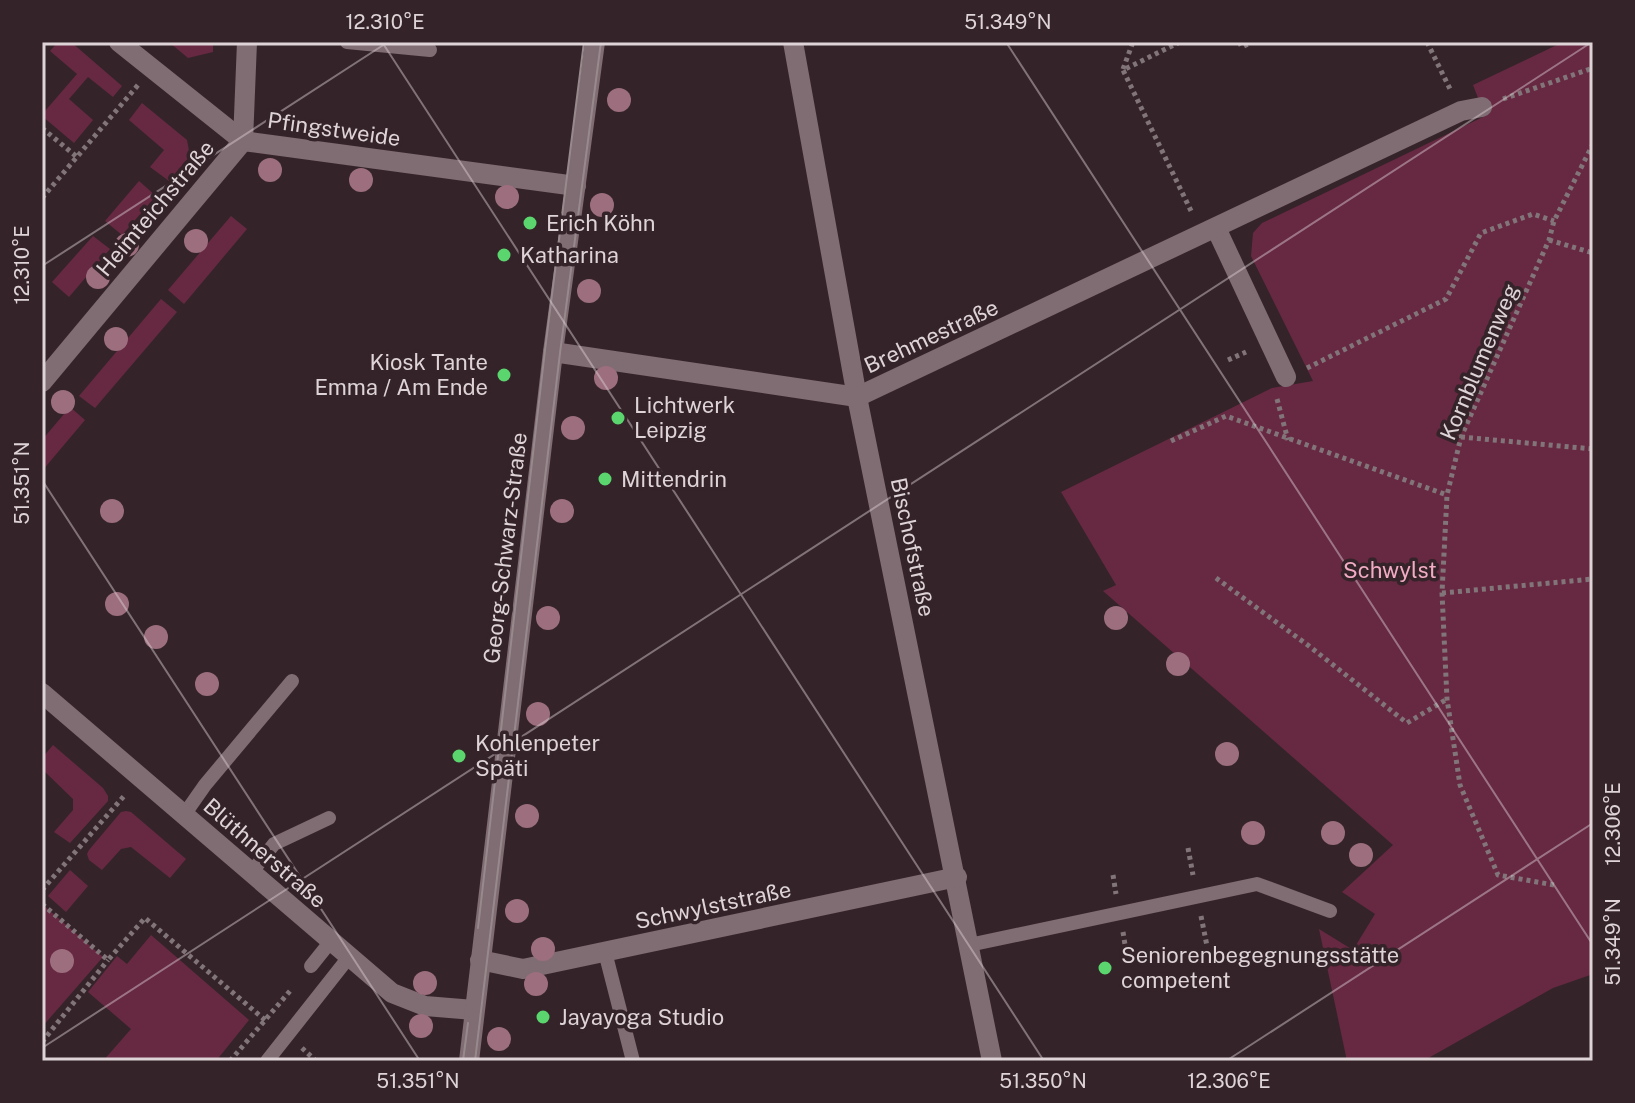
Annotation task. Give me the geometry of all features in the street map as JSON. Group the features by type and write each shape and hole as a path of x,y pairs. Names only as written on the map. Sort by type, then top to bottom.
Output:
{"street":[{"name":"Pfingstweide","path":"119,42 243,141 576,186"},
{"name":"Heimteichstraße","path":"42,382 243,141 247,42"},
{"name":"Georg-Schwarz-Straße","path":"469,1061 553,352 595,42"},
{"name":"Bischofstraße","path":"793,42 857,397 992,1061"},
{"name":"Brehmestraße","path":"553,352 857,397 1472,109"},
{"path":"1209,232 1286,377"},
{"name":"Blüthnerstraße","path":"42,693 392,993 425,1006 474,1010"},
{"name":"Schwylststraße","path":"480,960 523,969 957,877"}],"lane":[{"path":"347,42 430,50"},
{"path":"184,815 205,785 292,681"},
{"path":"251,873 274,844 329,818"},
{"path":"969,945 1257,884 1330,911"},
{"path":"311,966 331,941"},
{"path":"605,952 633,1061"},
{"path":"267,1061 349,957"}],"path":[{"path":"1133,42 1123,70 1209,232"},
{"path":"1123,70 1180,42"},
{"path":"1239,42 1242,47 1252,42"},
{"path":"1427,42 1472,109 1593,68"},
{"path":"42,198 152,69"},
{"path":"42,128 77,157"},
{"name":"Kornblumenweg","path":"1554,885 1498,875 1460,785 1447,699 1442,593 1447,495 1461,437 1549,240 1554,221 1593,144"},
{"path":"1288,440 1274,388 1286,377 1446,299 1481,233 1533,214 1554,221"},
{"path":"1549,240 1593,253"},
{"path":"1171,441 1226,416 1447,495"},
{"path":"1461,437 1593,449"},
{"path":"1216,578 1407,723 1447,699"},
{"path":"1442,593 1593,579"},
{"path":"42,890 140,777"},
{"path":"42,904 108,960"},
{"path":"42,1042 145,918 265,1020"},
{"path":"230,1061 311,966"}],"green space":[{"path":"58,42 71,42 122,86 113,97 88,77 69,99 93,120 74,143 42,116 42,109 45,111 77,74 50,51"},
{"path":"169,42 213,42 213,52 188,58"},
{"name":"Schwylst","path":"1563,42 1593,42 1593,974 1553,988 1423,1061 1347,1061 1319,929 1353,950 1375,914 1342,892 1393,845 1103,591 1116,585 1061,492 1272,388 1313,381 1251,256 1253,233 1262,223 1485,116 1473,85"},
{"path":"142,103 187,140 190,156 169,181 150,167 164,150 129,120"},
{"path":"139,181 156,196 122,235 105,221"},
{"path":"231,216 247,229 184,304 168,290"},
{"path":"93,236 110,249 69,297 52,282"},
{"path":"161,299 177,312 95,408 79,396"},
{"path":"70,407 85,420 42,471 42,440"},
{"path":"53,745 103,788 108,796 108,801 70,843 54,832 73,810 73,799 42,769 42,758"},
{"path":"126,811 186,859 170,878 131,847 121,849 102,870 89,860 89,850 121,812"},
{"path":"70,870 88,886 66,912 48,896"},
{"path":"42,904 103,957 42,1027"},
{"path":"151,935 249,1020 216,1061 103,1061 131,1029 88,992 117,956 127,964"}],"tram line":[{"path":"478,928 584,42"},
{"path":"475,1061 560,353 601,42"},
{"path":"463,1061 468,1023"}],"place":[{"name":"Erich Köhn","path":"530,223"},
{"name":"Katharina","path":"504,255"},
{"name":"Kiosk Tante Emma / Am Ende","path":"504,375"},
{"name":"Lichtwerk Leipzig","path":"618,418"},
{"name":"Mittendrin","path":"605,479"},
{"name":"Kohlenpeter Späti","path":"459,756"},
{"name":"Seniorenbegegnungsstätte competent","path":"1105,968"},
{"name":"Jayayoga Studio","path":"543,1017"}]}
